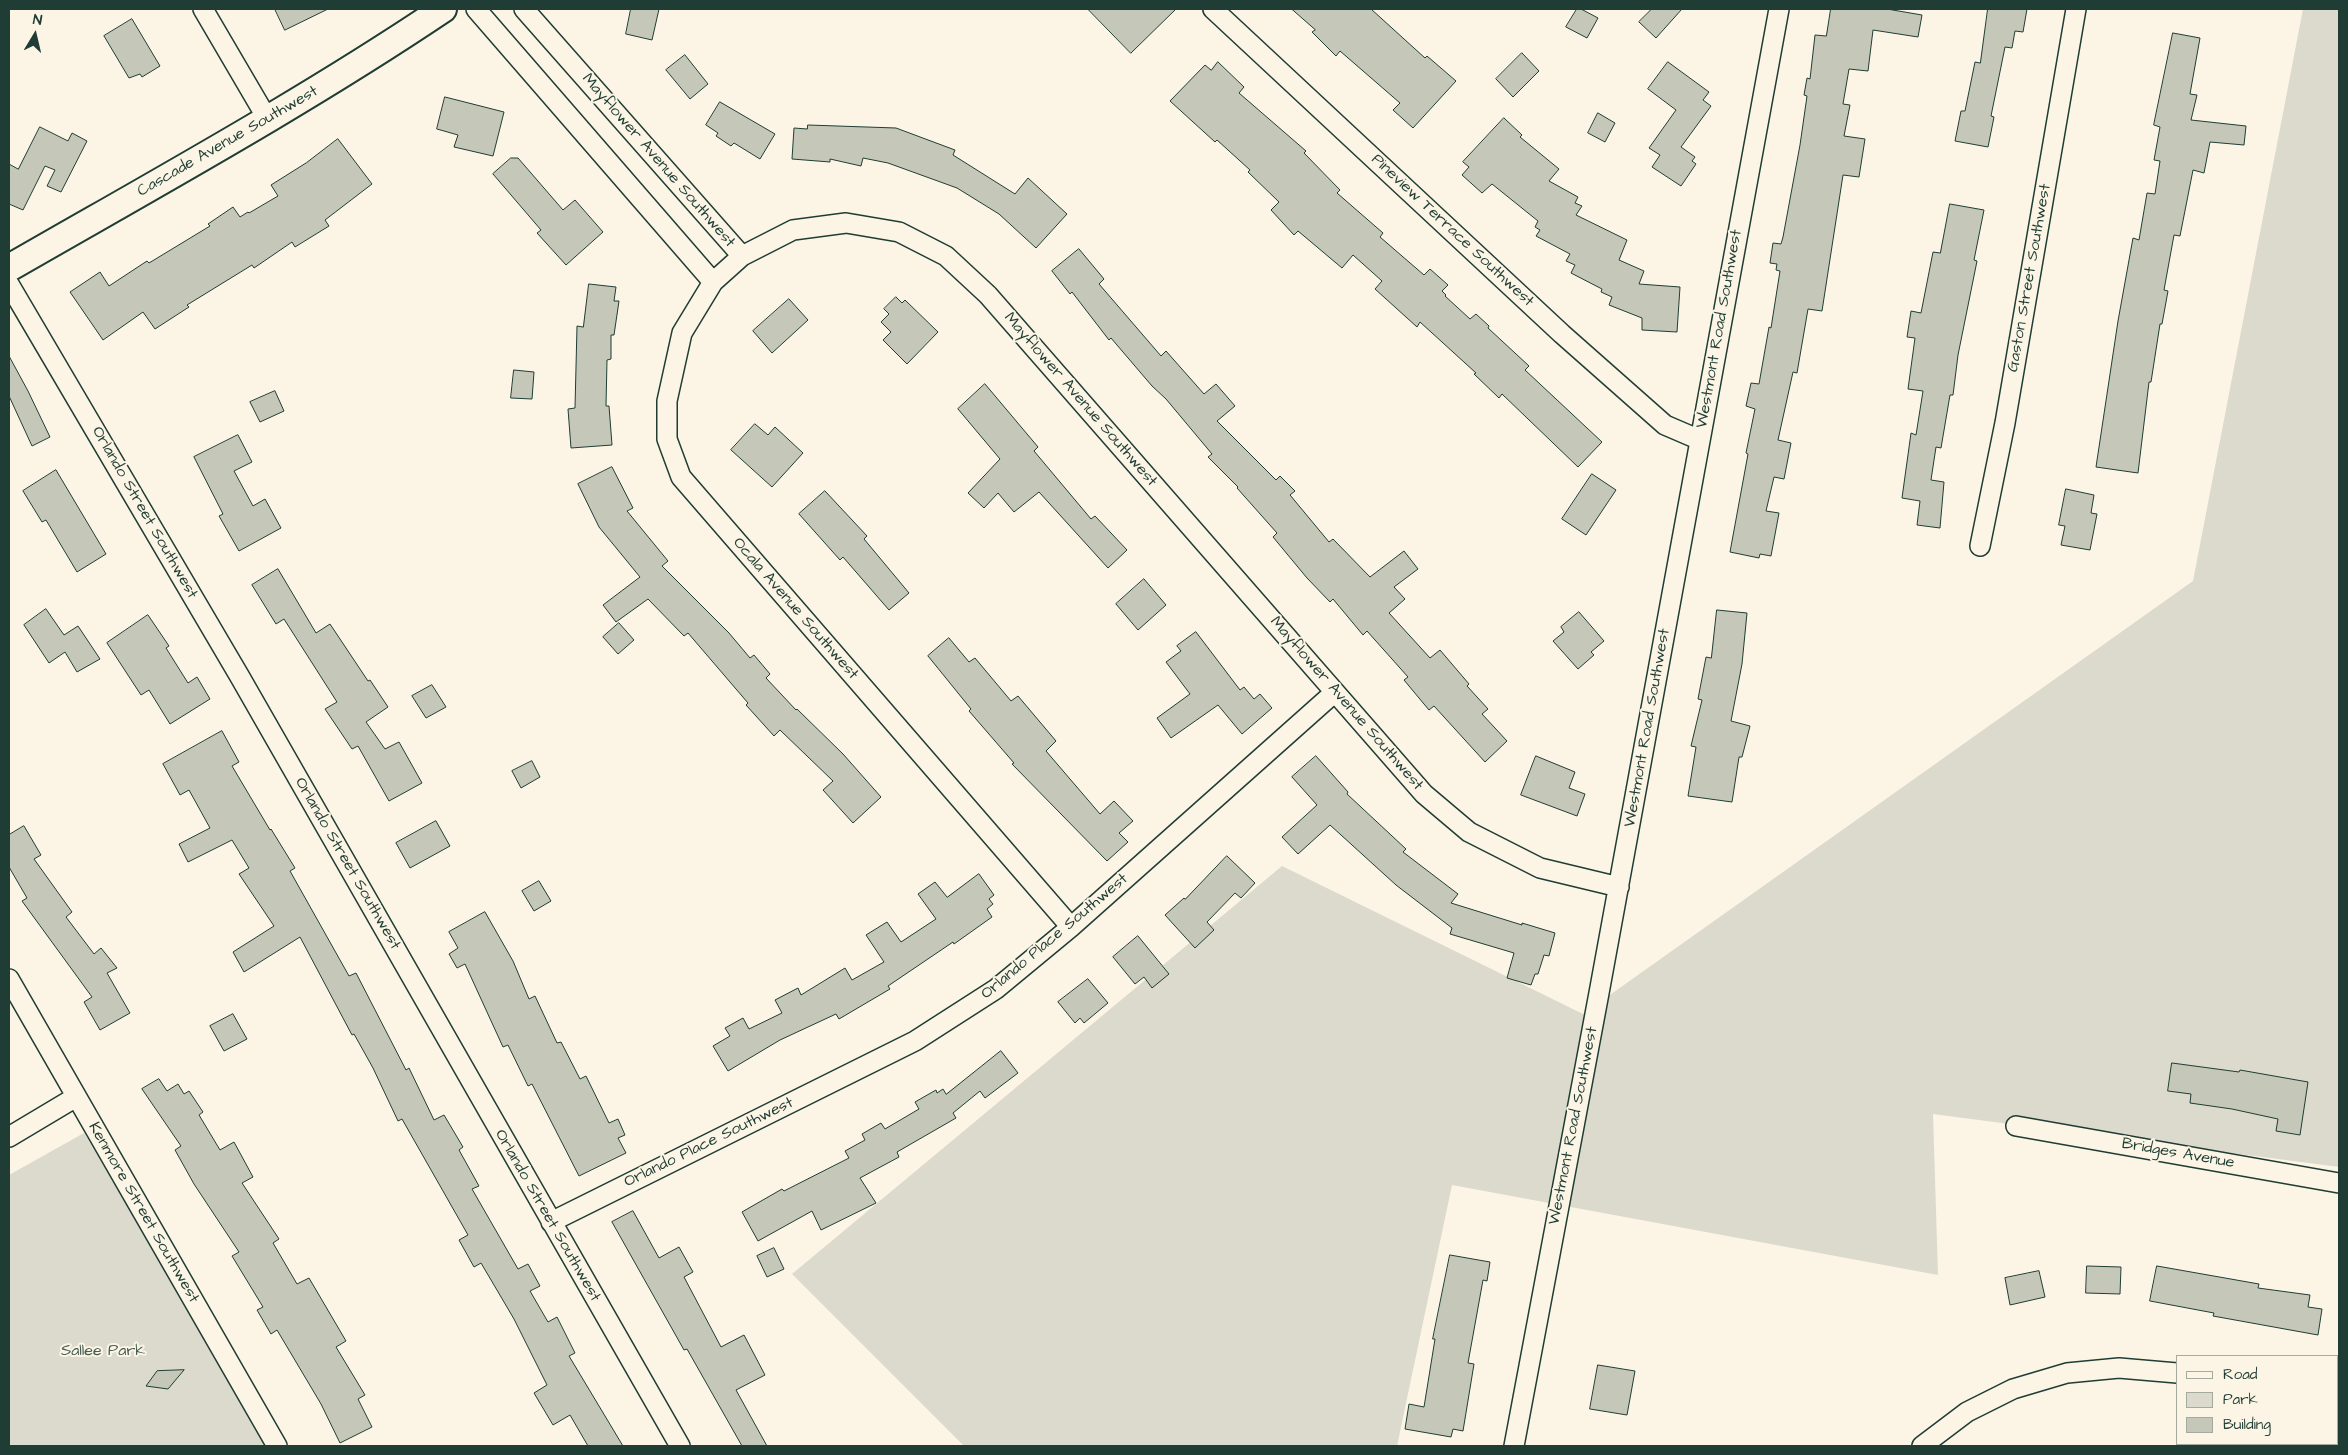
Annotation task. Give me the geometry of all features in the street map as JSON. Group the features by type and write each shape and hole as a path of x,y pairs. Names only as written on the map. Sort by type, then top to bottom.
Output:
{"main road":[{"name":"Cascade Avenue Southwest","path":"9,268 268,120 369,59 443,9"}],"street":[{"path":"204,9 268,120"},
{"path":"476,9 712,282"},
{"name":"Mayflower Avenue Southwest","path":"524,9 742,256 792,230 846,223 899,232 946,256 988,295 1424,794 1469,832 1540,868 1619,887"},
{"name":"Pineview Terrace Southwest","path":"1213,9 1562,334 1665,425 1700,440"},
{"name":"Westmont Road Southwest","path":"1514,1446 1619,887 1779,9"},
{"name":"Gaston Street Southwest","path":"1980,546 2005,423 2076,9"},
{"name":"Ocala Avenue Southwest","path":"742,256 712,282 682,333 667,401 667,440 681,477 1072,927"},
{"name":"Orlando Street Southwest","path":"9,284 240,677 680,1446"},
{"name":"Orlando Place Southwest","path":"551,1222 916,1041 996,989 1072,927 1335,692"},
{"name":"Kenmore Street Southwest","path":"9,979 277,1446"},
{"path":"9,1137 76,1097"},
{"name":"Bridges Avenue","path":"2016,1126 2339,1183"},
{"path":"1922,1446 1967,1412 2013,1389 2068,1373 2119,1368 2176,1373"}],"green space":[{"path":"2303,9 2339,9 2339,1167 1933,1114 1938,1275 1452,1185 1397,1446 964,1446 792,1274 1282,866 1583,1014 2193,581"},
{"name":"Sallee Park","path":"84,1133 269,1446 9,1446 9,1175"}],"building":[{"path":"275,9 328,9 285,30"},
{"path":"631,9 659,9 652,40 626,34"},
{"path":"1088,9 1176,9 1131,53"},
{"path":"1292,9 1371,9 1425,58 1427,56 1456,81 1413,128 1393,110 1400,103 1340,51 1336,56 1312,32 1315,30"},
{"path":"1577,9 1581,9 1598,18 1587,38 1566,27"},
{"path":"1652,9 1682,9 1656,38 1639,22"},
{"path":"1831,9 1887,9 1922,15 1918,37 1873,30 1868,71 1849,69 1843,104 1850,105 1844,136 1865,139 1859,177 1843,175 1822,311 1808,309 1797,373 1793,372 1778,440 1791,443 1784,479 1774,477 1766,511 1779,513 1771,556 1760,554 1759,558 1730,552 1755,409 1746,406 1751,383 1759,384 1769,327 1771,328 1780,271 1776,270 1777,264 1770,263 1773,243 1781,244 1783,237 1800,145 1807,96 1804,95 1807,78 1810,79 1815,35 1826,36"},
{"path":"1988,9 2027,9 2023,32 2015,31 2012,48 2005,47 1991,116 1994,117 1988,147 1955,141 1961,111 1965,111 1975,62 1980,63"},
{"path":"132,19 160,66 142,77 140,74 129,78 104,36"},
{"path":"2173,33 2200,38 2190,94 2197,95 2191,120 2246,126 2244,145 2210,142 2204,173 2193,170 2180,236 2174,235 2164,290 2168,291 2162,324 2160,324 2151,382 2149,382 2138,473 2096,467 2118,321 2133,238 2139,240 2147,193 2155,194 2160,161 2154,160 2160,127 2154,125"},
{"path":"1522,53 1539,71 1513,97 1496,79"},
{"path":"685,55 708,84 690,99 666,70"},
{"path":"1218,62 1244,87 1239,93 1306,151 1304,153 1340,190 1337,193 1383,233 1380,237 1424,275 1430,269 1448,285 1442,291 1445,296 1470,319 1476,314 1489,326 1488,328 1529,366 1525,370 1602,442 1578,467 1502,394 1499,398 1474,374 1476,373 1420,322 1417,327 1375,289 1382,281 1353,255 1342,268 1298,231 1294,235 1271,210 1279,202 1248,172 1250,170 1217,140 1215,142 1170,101 1205,65 1211,70"},
{"path":"1668,62 1709,92 1703,100 1711,106 1681,147 1695,157 1692,161 1696,164 1681,186 1652,167 1660,155 1649,148 1676,110 1648,89"},
{"path":"445,97 504,112 493,156 454,147 458,135 437,129"},
{"path":"720,102 775,134 760,159 734,143 731,146 716,136 718,133 706,125"},
{"path":"1598,113 1615,123 1605,142 1588,133"},
{"path":"1504,118 1522,135 1520,137 1559,169 1549,181 1578,197 1575,203 1582,206 1576,215 1627,240 1619,260 1644,271 1639,284 1680,287 1677,332 1642,330 1642,318 1609,305 1612,297 1601,292 1602,289 1571,273 1575,265 1566,261 1570,254 1536,236 1540,230 1535,227 1538,221 1492,184 1482,193 1462,175 1469,167 1463,162"},
{"path":"808,125 896,128 955,150 953,155 1015,194 1028,178 1067,214 1036,248 999,214 957,188 888,163 863,158 861,166 830,159 830,162 792,159 794,128 807,129"},
{"path":"40,127 68,141 72,133 87,141 61,192 47,186 55,170 45,166 23,210 9,204 9,164 18,169"},
{"path":"338,139 372,184 325,220 329,226 295,247 292,242 254,268 252,265 187,305 189,307 155,329 143,312 103,340 70,292 100,272 109,286 147,261 149,263 210,226 208,224 233,207 240,217 249,213 278,196 271,185 306,163"},
{"path":"511,158 518,158 563,210 575,200 603,232 566,265 537,233 541,230 493,174"},
{"path":"1950,204 1984,210 1974,260 1977,261 1958,355 1953,395 1950,395 1941,448 1936,447 1931,480 1944,482 1940,528 1917,525 1920,501 1902,498 1911,433 1916,435 1923,391 1908,389 1915,338 1907,337 1911,311 1921,313 1933,252 1940,253"},
{"path":"1079,249 1104,279 1099,284 1161,356 1166,351 1204,394 1216,384 1235,406 1217,421 1276,480 1280,476 1295,491 1290,495 1329,542 1333,539 1370,577 1404,551 1418,569 1394,587 1405,599 1389,613 1430,658 1440,650 1469,684 1467,686 1488,709 1482,714 1507,741 1485,762 1434,706 1429,710 1404,680 1408,677 1367,631 1363,635 1333,599 1330,602 1307,578 1273,537 1277,533 1238,487 1208,457 1212,454 1111,338 1109,340 1072,292 1070,294 1052,271"},
{"path":"589,284 616,287 614,301 619,301 614,335 611,335 611,359 607,360 606,406 609,406 612,445 571,448 568,409 575,408 577,326 583,327"},
{"path":"896,297 902,303 905,300 938,332 907,364 883,340 891,332 881,322 889,314 884,309"},
{"path":"789,299 808,320 772,353 753,331"},
{"path":"9,356 50,437 32,446 9,396"},
{"path":"514,370 534,372 532,399 511,398"},
{"path":"985,384 1038,447 1034,451 1091,519 1095,516 1127,550 1108,568 1039,492 1014,512 998,493 984,508 968,493 1000,459 958,409"},
{"path":"275,391 284,411 260,422 250,402"},
{"path":"755,424 768,435 775,427 803,453 772,487 731,450"},
{"path":"238,435 252,462 234,471 253,506 265,499 281,528 239,551 219,516 223,514 194,457"},
{"path":"612,467 633,508 627,511 668,561 662,566 729,633 750,658 754,655 770,674 766,678 796,710 843,754 881,797 853,823 823,790 833,781 780,730 774,736 746,705 748,703 688,633 684,636 648,599 616,622 603,605 640,577 599,527 578,484"},
{"path":"56,470 106,554 77,572 46,520 42,522 23,491"},
{"path":"1592,474 1616,490 1586,535 1562,519"},
{"path":"2066,489 2094,495 2091,513 2097,514 2090,550 2061,545 2065,526 2059,525"},
{"path":"825,491 867,536 864,539 909,593 889,610 843,557 840,560 799,514"},
{"path":"278,569 316,633 330,624 368,681 370,680 388,707 366,722 385,749 399,742 422,783 389,801 358,746 352,749 325,709 337,702 284,619 276,624 252,585"},
{"path":"1144,579 1166,605 1138,630 1116,604"},
{"path":"46,609 64,635 78,626 100,659 77,672 65,652 49,663 24,625"},
{"path":"1717,610 1747,613 1742,664 1731,721 1750,726 1742,757 1739,757 1732,802 1688,796 1696,747 1691,746 1702,700 1698,699 1706,657 1711,658"},
{"path":"1579,612 1604,641 1591,652 1594,655 1578,669 1553,641 1564,632 1561,627"},
{"path":"148,615 169,646 166,648 188,683 197,677 210,699 170,724 149,690 141,695 107,643"},
{"path":"619,623 634,640 618,654 603,637"},
{"path":"1196,632 1240,690 1244,687 1254,699 1260,694 1272,708 1242,734 1218,705 1171,738 1157,718 1190,694 1166,662 1181,651 1177,646"},
{"path":"949,638 969,662 975,658 1011,701 1018,696 1056,741 1046,751 1100,814 1114,801 1133,821 1119,833 1128,842 1107,861 1012,764 1014,763 969,711 971,709 928,656"},
{"path":"432,685 446,707 426,718 412,696"},
{"path":"222,731 239,762 232,766 295,868 290,871 349,976 356,973 406,1070 409,1068 434,1120 444,1115 463,1147 459,1150 479,1186 472,1189 518,1269 528,1264 540,1286 530,1291 548,1322 557,1317 575,1353 569,1356 623,1446 588,1446 570,1415 553,1425 534,1393 547,1385 514,1319 481,1263 474,1267 459,1240 468,1235 402,1119 398,1121 373,1068 354,1034 352,1035 300,937 244,972 233,952 274,926 239,874 249,868 232,840 188,862 179,844 210,828 189,790 180,795 163,764"},
{"path":"1316,756 1348,792 1347,794 1406,849 1403,852 1458,894 1451,903 1555,933 1549,956 1544,955 1538,974 1535,974 1531,985 1507,978 1514,953 1450,934 1452,928 1396,885 1330,825 1298,854 1282,837 1317,805 1292,777"},
{"path":"1536,756 1575,772 1569,788 1585,794 1577,816 1521,795"},
{"path":"532,761 540,777 521,788 512,771"},
{"path":"436,821 450,846 410,868 396,843"},
{"path":"24,826 41,855 34,859 72,912 66,917 94,954 101,948 117,968 107,973 130,1013 100,1030 84,1002 92,997 22,901 27,898 9,867 9,835"},
{"path":"1227,856 1255,883 1241,898 1235,893 1207,922 1214,930 1195,948 1165,915 1185,899"},
{"path":"979,874 994,895 989,899 993,904 987,909 992,917 888,986 890,989 839,1019 836,1014 780,1040 728,1071 713,1046 730,1036 725,1028 743,1018 749,1029 782,1013 775,1000 798,988 801,995 845,968 852,980 884,962 866,935 887,922 901,942 936,919 918,894 935,882 947,897"},
{"path":"539,881 551,901 534,911 522,891"},
{"path":"485,912 513,961 529,999 535,996 557,1043 561,1042 580,1079 586,1076 609,1123 618,1119 625,1135 618,1138 626,1153 579,1176 532,1084 528,1086 508,1045 503,1047 465,964 457,968 449,954 458,948 449,932"},
{"path":"1138,936 1169,974 1152,988 1144,977 1135,984 1113,957"},
{"path":"1088,979 1108,1003 1084,1023 1080,1018 1075,1023 1058,1002"},
{"path":"233,1014 247,1039 224,1051 210,1026"},
{"path":"1001,1051 1018,1073 985,1098 980,1091 953,1113 956,1118 897,1152 899,1157 860,1178 876,1203 821,1230 812,1211 758,1241 742,1212 782,1189 784,1191 849,1158 845,1151 865,1140 862,1134 881,1123 885,1129 919,1109 915,1102 936,1090 937,1093 943,1089 946,1094"},
{"path":"2172,1063 2239,1072 2240,1070 2308,1082 2300,1135 2276,1131 2278,1119 2232,1109 2190,1103 2191,1094 2168,1091"},
{"path":"159,1079 167,1091 178,1084 184,1094 189,1091 203,1112 199,1115 220,1150 234,1142 253,1177 242,1183 279,1239 273,1243 297,1284 309,1278 346,1341 336,1347 365,1395 358,1399 372,1427 340,1443 321,1404 277,1330 271,1334 257,1310 263,1307 232,1256 239,1252 194,1184 175,1150 181,1146 142,1089"},
{"path":"633,1211 659,1258 679,1247 693,1272 684,1277 721,1347 744,1335 765,1375 736,1390 767,1446 742,1446 687,1349 684,1350 612,1222"},
{"path":"774,1248 784,1269 767,1277 757,1256"},
{"path":"1450,1255 1490,1262 1487,1281 1483,1280 1468,1363 1474,1364 1463,1431 1453,1429 1451,1437 1405,1429 1409,1404 1424,1407 1435,1339 1433,1339"},
{"path":"2087,1266 2121,1267 2120,1294 2086,1293"},
{"path":"2157,1266 2259,1284 2258,1288 2310,1295 2308,1307 2322,1309 2318,1335 2213,1316 2214,1313 2150,1301"},
{"path":"2039,1271 2045,1297 2010,1305 2005,1278"},
{"path":"1598,1365 1635,1371 1627,1415 1590,1409"},
{"path":"184,1370 168,1389 146,1386 157,1371"}]}
